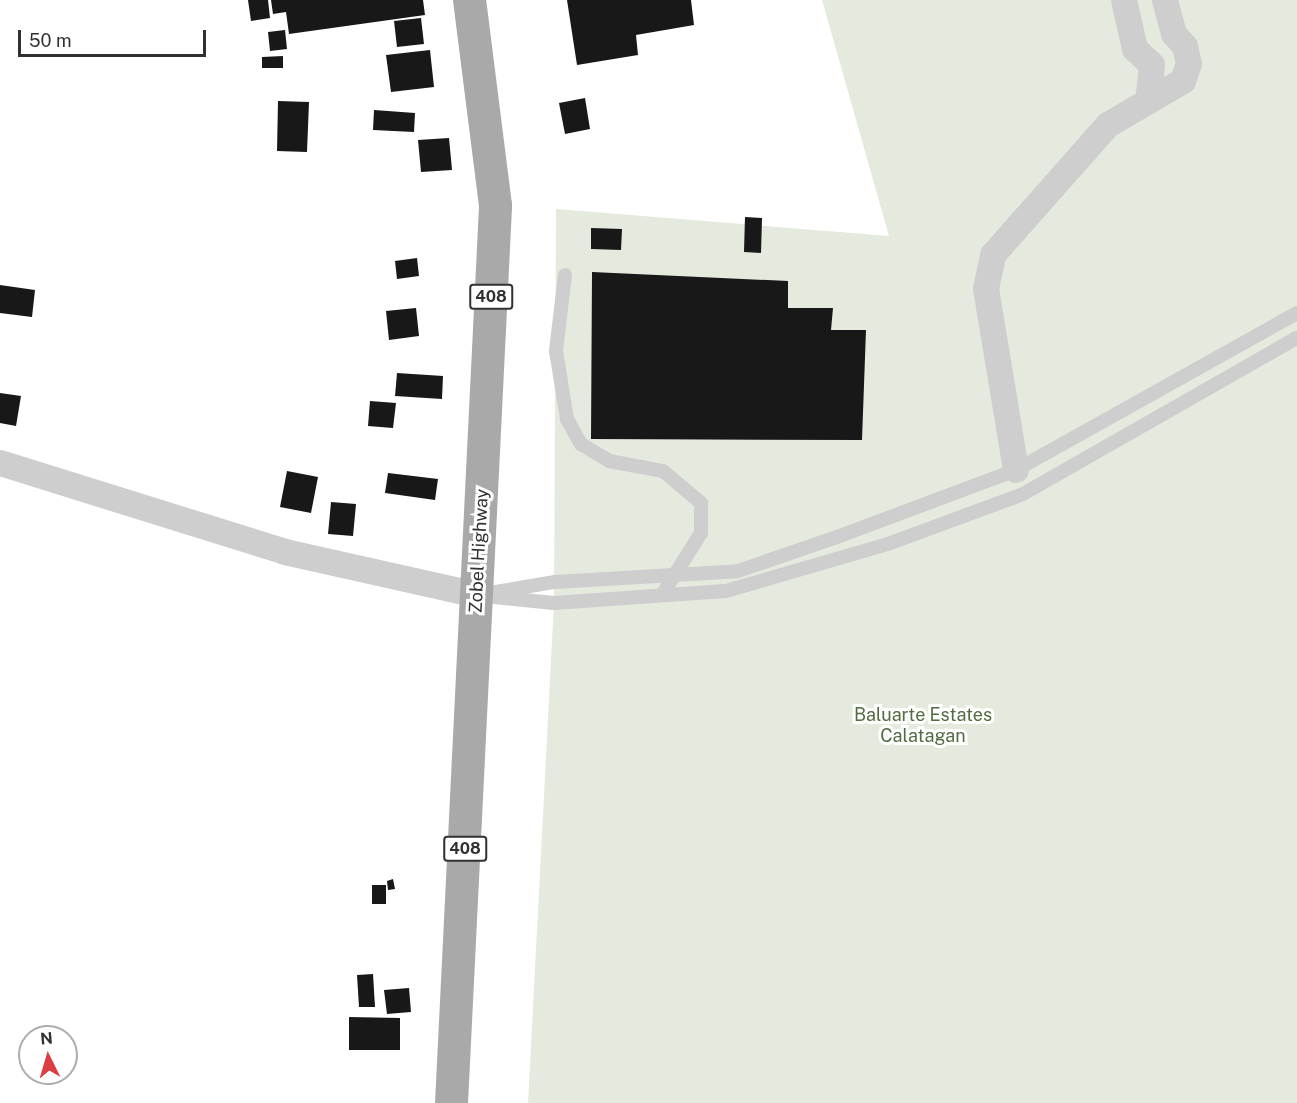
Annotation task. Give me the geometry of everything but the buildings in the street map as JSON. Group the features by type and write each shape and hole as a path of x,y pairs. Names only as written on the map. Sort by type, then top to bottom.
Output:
{"main road":[{"name":"Zobel Highway","path":"451,1103 495,205 468,0"}],"street":[{"path":"1124,0 1135,49 1152,65"},
{"path":"1016,470 986,289 993,255 1108,125 1183,81 1189,64 1185,46 1174,34 1165,0"},
{"path":"1152,65 1185,46"},
{"path":"1148,102 1152,65"},
{"path":"0,464 285,552 477,595"}],"lane":[{"path":"565,275 556,351 567,419 581,444 609,461 663,471 701,502 701,533 678,574 662,595"},
{"path":"477,595 602,580 738,571 1016,470 1297,313"},
{"path":"477,595 554,603 726,591 888,544 1023,494 1297,338"},
{"path":"602,580 604,599"}],"green space":[{"name":"Baluarte Estates Calatagan","path":"822,0 1297,0 1297,1103 528,1103 554,603 556,209 889,236"}]}
